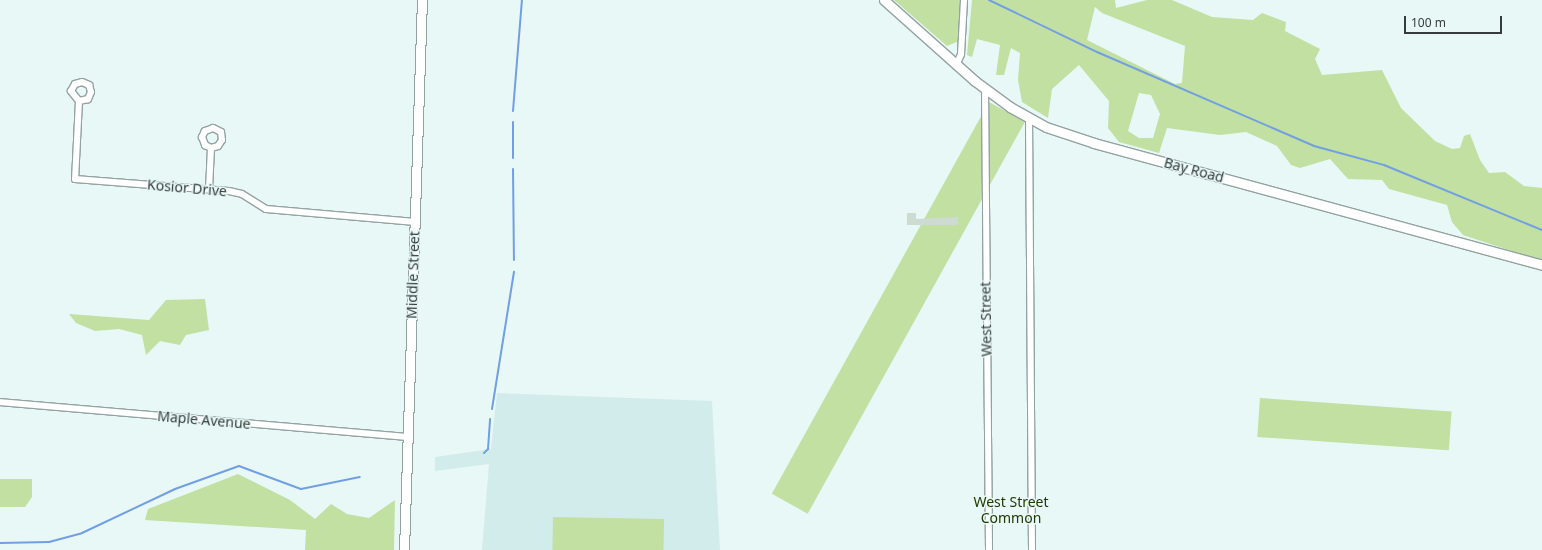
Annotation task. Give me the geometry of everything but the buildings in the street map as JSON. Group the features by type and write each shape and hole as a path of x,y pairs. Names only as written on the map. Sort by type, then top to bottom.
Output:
{"main road":[{"name":"Middle Street","path":"404,550 422,0"},
{"name":"Bay Road","path":"884,0 956,66 985,89 1029,118 1099,145 1542,265"}],"street":[{"path":"956,66 961,54 964,0"},
{"name":"West Street","path":"985,89 989,550"},
{"name":"Kosior Drive","path":"80,101 75,180 209,189 239,193 266,209 414,222"},
{"path":"1029,118 1032,550"},
{"path":"209,189 211,148"},
{"name":"Maple Avenue","path":"0,402 408,437"}],"shaded area":[{"path":"497,393 712,401 720,550 482,550 489,464 435,471 435,457 491,449"}],"green space":[{"path":"894,0 960,0 959,41 947,46"},
{"path":"972,0 1115,0 1116,8 1147,0 1172,0 1212,17 1253,20 1262,13 1286,22 1285,31 1320,49 1315,59 1322,75 1382,70 1401,108 1435,141 1452,149 1460,148 1464,136 1470,134 1480,160 1489,173 1505,172 1524,186 1542,188 1542,261 1463,235 1452,222 1447,205 1389,189 1382,180 1348,179 1330,159 1300,168 1291,165 1277,146 1246,132 1220,135 1167,128 1159,153 1119,142 1108,128 1109,101 1079,65 1052,89 1048,118 1022,102 1018,80 1020,53 1011,48 1004,75 996,75 1000,45 977,39 972,57 967,55","holes":["1095,7 1102,13 1185,46 1182,83 1175,84 1087,40","1139,93 1151,95 1160,114 1153,138 1139,138 1128,131"]},
{"path":"989,102 1025,122 808,514 772,494"},
{"path":"205,299 209,330 186,335 180,345 160,341 146,355 142,335 119,329 95,331 76,323 69,314 149,320 166,300"},
{"path":"1260,398 1452,411 1449,450 1257,437"},
{"path":"238,474 290,500 315,519 331,504 347,514 369,518 395,500 394,550 305,550 306,530 145,520 148,509"},
{"path":"0,479 32,479 32,497 25,507 0,507"},
{"path":"553,517 664,519 663,550 552,550"}],"waterway":[{"path":"513,111 522,0"},
{"path":"989,0 1097,52 1314,146 1384,165 1542,230"},
{"path":"513,122 513,158"},
{"path":"513,169 514,260"},
{"path":"492,409 514,272"},
{"path":"484,453 488,449 490,419"},
{"path":"0,543 49,542 82,533 175,489 239,466 301,489 360,477"}],"park label":[{"name":"West Street Common","path":"1011,510"}]}
